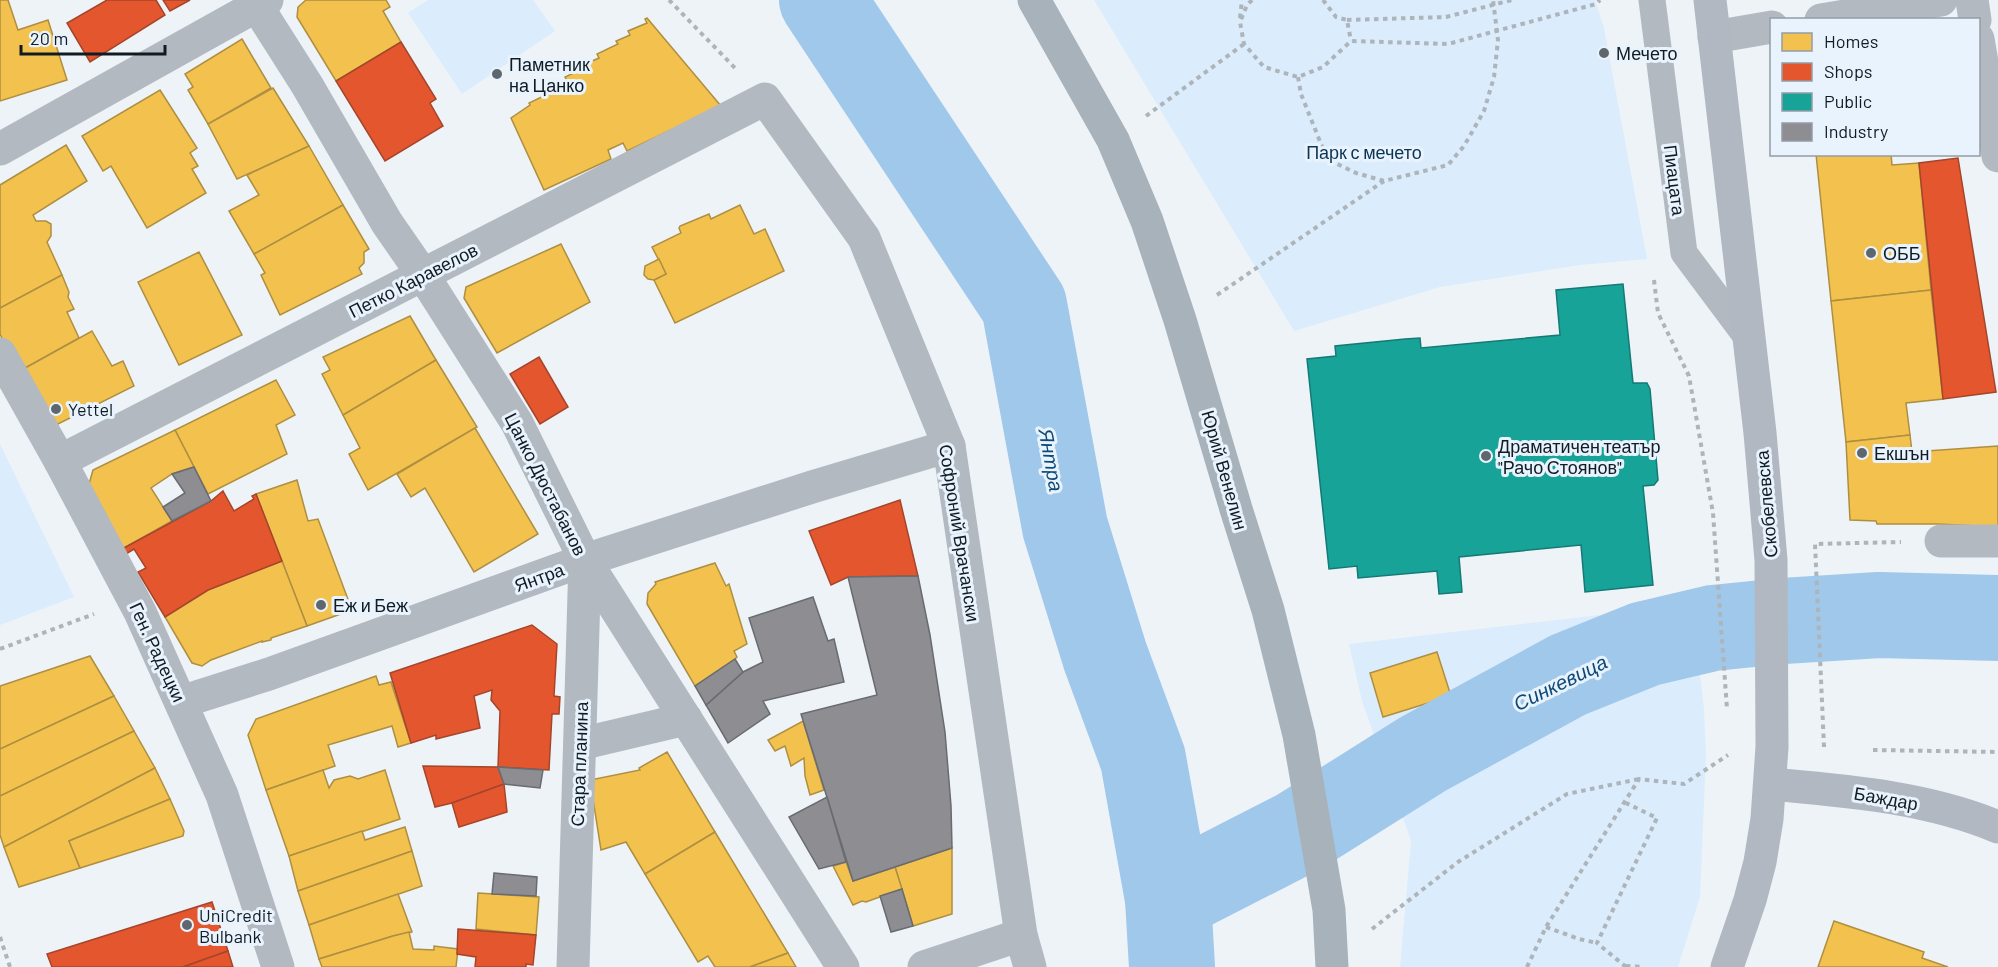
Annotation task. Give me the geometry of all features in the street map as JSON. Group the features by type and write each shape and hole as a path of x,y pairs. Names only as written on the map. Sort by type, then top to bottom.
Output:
{"main road":[{"name":"Юрий Венелин","path":"1034,0 1113,140 1147,221 1180,320 1268,609 1299,735 1329,910 1332,967"},
{"name":"Скобелевска","path":"1710,0 1760,433 1771,560 1771,784 1760,862 1750,900 1727,967"},
{"name":"Баждар","path":"1771,784 1854,791 1915,802 1982,820 1998,827"}],"street":[{"path":"1833,18 1941,0"},
{"path":"1972,0 1975,18"},
{"path":"0,149 259,2"},
{"name":"Цанко Дюстабанов","path":"259,2 387,223 423,275 517,423 585,560 843,967"},
{"path":"1714,37 1770,27"},
{"path":"1980,51 1998,156"},
{"name":"Петко Каравелов","path":"60,461 765,99"},
{"name":"Софроний Врачански","path":"765,99 864,238 948,447 1021,935 1030,967"},
{"name":"Ген. Радецки","path":"0,354 134,599 181,702 222,795 278,967"},
{"name":"Янтра","path":"181,702 269,674 585,560 822,484 948,447"},
{"path":"1941,541 1998,541"},
{"name":"Стара планина","path":"573,967 585,560"},
{"path":"580,744 686,719"},
{"path":"924,967 1021,935"}],"lane":[{"name":"Пиацата","path":"1652,0 1684,253 1749,340"}],"path":[{"path":"669,0 765,99"},
{"path":"1242,0 1240,22 1245,44 1264,68 1298,77 1323,67 1351,41 1448,44 1596,4 1600,0"},
{"path":"1240,22 1247,5 1252,0"},
{"path":"1323,0 1336,17 1347,20 1446,17 1493,3 1512,0"},
{"path":"1180,320 1384,181 1448,165 1464,146 1488,100 1494,77 1498,40 1493,3"},
{"path":"1347,20 1351,41"},
{"path":"1113,140 1245,44"},
{"path":"1298,77 1301,94 1327,159 1356,173 1384,181"},
{"path":"1654,277 1658,313 1689,376 1713,513 1727,716"},
{"path":"1397,910 1458,862 1567,794 1639,779 1684,784 1729,755 1772,743 1824,748 1815,544 1941,541"},
{"path":"0,649 134,599"},
{"path":"1872,750 1998,752"},
{"path":"1527,967 1546,927 1639,779"},
{"path":"1597,943 1657,818 1626,803"},
{"path":"1546,927 1597,943 1626,967 1642,967"},
{"path":"0,937 10,967"}],"green space":[{"path":"428,0 533,0 555,31 462,94 408,13"},
{"name":"Парк с мечето","path":"1094,0 1595,0 1604,28 1647,259 1580,265 1440,287 1294,331"},
{"path":"0,444 74,597 0,625"},
{"path":"1669,607 1693,613 1704,709 1706,755 1700,897 1678,967 1400,967 1411,841 1362,701 1349,644"}],"building: Homes":[{"path":"0,0 8,0 18,30 48,20 67,80 0,101"},
{"path":"306,0 386,0 390,7 383,11 401,42 336,81 297,17 298,7"},
{"path":"647,18 721,106 627,151 623,143 608,150 611,159 544,190 511,118 530,105 529,103 550,93 548,90 567,81 565,77 580,70 578,67 599,58 597,54 618,44 616,41 630,35 628,31 647,23 645,19"},
{"path":"242,39 271,88 208,124 188,90 193,87 185,74"},
{"path":"273,88 309,146 237,179 208,124"},
{"path":"160,90 197,148 190,153 198,166 192,169 206,193 147,228 111,166 103,171 82,136"},
{"path":"66,145 87,181 33,215 36,221 46,221 51,224 51,236 47,242 62,275 0,308 0,185"},
{"path":"309,146 343,205 254,254 229,211 259,195 247,175"},
{"path":"1816,156 1891,156 1892,165 1919,163 1931,290 1831,301"},
{"path":"343,205 369,249 364,252 364,263 359,268 362,274 280,315 261,275 265,273 254,254"},
{"path":"740,205 754,234 765,229 784,271 675,323 654,280 666,274 652,247 681,233 680,226 709,214 711,219"},
{"path":"561,244 590,302 497,353 464,298 466,287"},
{"path":"199,252 242,335 179,365 138,282"},
{"path":"659,259 666,274 654,280 648,279 644,275 645,266"},
{"path":"62,275 74,309 67,312 79,338 18,372 0,334 0,308"},
{"path":"1931,290 1943,399 1906,403 1910,435 1846,442 1831,301"},
{"path":"410,316 436,360 343,415 322,374 330,370 323,357"},
{"path":"92,331 112,366 123,361 134,386 48,429 18,372"},
{"path":"436,360 477,427 368,490 349,454 360,448 343,415"},
{"path":"276,380 295,415 276,425 287,454 208,494 175,430"},
{"path":"475,428 538,534 474,572 425,488 411,497 397,474"},
{"path":"175,430 194,467 172,474 151,488 172,521 122,549 87,491 93,470"},
{"path":"1910,435 1912,452 1998,446 1998,529 1938,524 1877,524 1876,521 1850,520 1846,442"},
{"path":"297,480 308,521 318,519 352,610 307,626 256,494"},
{"path":"282,561 307,626 211,660 202,666 192,663 165,617 208,590"},
{"path":"715,563 726,586 729,584 747,644 734,651 737,657 735,659 695,686 647,604 648,593 656,584 655,582"},
{"path":"1437,652 1451,696 1383,717 1370,673"},
{"path":"90,656 114,696 0,749 0,686"},
{"path":"376,676 379,685 391,682 411,743 398,747 392,726 328,745 335,766 266,790 248,735 256,719"},
{"path":"114,696 134,731 0,796 0,749"},
{"path":"803,721 824,790 810,795 805,776 804,758 791,766 785,746 775,751 768,740"},
{"path":"134,731 155,768 4,847 0,835 0,796"},
{"path":"667,752 715,832 645,874 626,842 601,850 590,780 640,770 639,768"},
{"path":"155,768 170,799 69,841 80,868 19,887 4,847"},
{"path":"323,770 329,788 334,780 350,776 358,779 385,770 400,819 289,856 266,790"},
{"path":"170,799 184,831 183,836 80,868 69,841"},
{"path":"405,827 412,851 298,891 289,856 362,831 365,840"},
{"path":"715,832 788,953 750,967 715,967 708,956 698,962 645,874"},
{"path":"952,848 952,914 913,926 895,867"},
{"path":"412,851 422,886 309,925 298,891"},
{"path":"846,862 853,881 895,867 902,889 853,905 833,866"},
{"path":"478,893 539,897 536,935 476,929"},
{"path":"398,894 412,932 319,959 309,925"},
{"path":"1834,921 1924,952 1922,958 1948,967 1818,967"},
{"path":"409,932 413,949 434,950 434,946 458,949 456,967 322,967 319,959 393,936"},
{"path":"788,953 796,967 750,967"}],"building: Shops":[{"path":"107,0 156,0 165,15 90,62 67,23"},
{"path":"163,0 190,0 170,11"},
{"path":"401,42 436,99 430,103 443,126 385,161 336,81"},
{"path":"1958,158 1996,392 1943,399 1919,163"},
{"path":"539,357 568,407 540,424 510,374"},
{"path":"223,491 234,511 254,499 252,496 256,494 282,561 208,590 165,617 138,572 146,568 134,549 126,554 122,549 211,501"},
{"path":"900,500 918,576 848,577 831,585 809,531"},
{"path":"532,625 557,644 554,696 560,697 559,714 552,714 549,770 498,767 500,711 491,700 492,690 474,696 480,728 436,739 436,735 411,743 390,673"},
{"path":"423,766 498,767 504,784 435,807"},
{"path":"504,784 507,812 459,827 452,803"},
{"path":"212,902 228,951 183,967 52,967 47,954"},
{"path":"458,929 536,935 533,965 475,967 476,957 457,954"},
{"path":"228,951 233,967 183,967"}],"building: Public":[{"name":"Драматичен театър \"Рачо Стоянов\"","path":"1623,284 1633,383 1647,383 1650,389 1658,480 1654,485 1643,486 1653,585 1585,592 1581,545 1459,557 1462,592 1439,594 1437,571 1358,578 1357,566 1329,569 1307,359 1336,356 1335,346 1405,339 1420,338 1421,348 1560,335 1556,290"}],"building: Industry":[{"path":"194,467 211,501 172,521 163,507 185,493 172,474"},
{"path":"918,576 945,732 952,848 853,881 801,714 877,695 848,577"},
{"path":"813,597 828,641 834,639 844,682 763,701 770,714 728,743 706,705 743,672 763,662 749,618"},
{"path":"735,659 743,672 706,705 695,686"},
{"path":"498,767 543,770 540,788 504,784"},
{"path":"827,797 846,862 819,869 789,817"},
{"path":"494,873 537,877 536,896 492,894"},
{"path":"902,889 913,926 891,932 880,896"}],"waterway":[{"name":"Янтра","path":"822,0 1024,305 1065,527 1105,656 1143,759 1168,899 1172,967"},
{"name":"Синкевица","path":"1168,899 1299,832 1423,754 1568,675 1645,644 1713,628 1783,621 1879,615 1998,618"}],"place":[{"name":"Мечето","path":"1604,53"},
{"name":"Паметник на Цанко","path":"497,74"},
{"name":"ОББ","path":"1871,253"},
{"name":"Yettel","path":"56,409"},
{"name":"Екшън","path":"1862,453"},
{"name":"Драматичен театър \"Рачо Стоянов\"","path":"1486,456"},
{"name":"Еж и Беж","path":"321,605"},
{"name":"UniCredit Bulbank","path":"187,925"}]}
